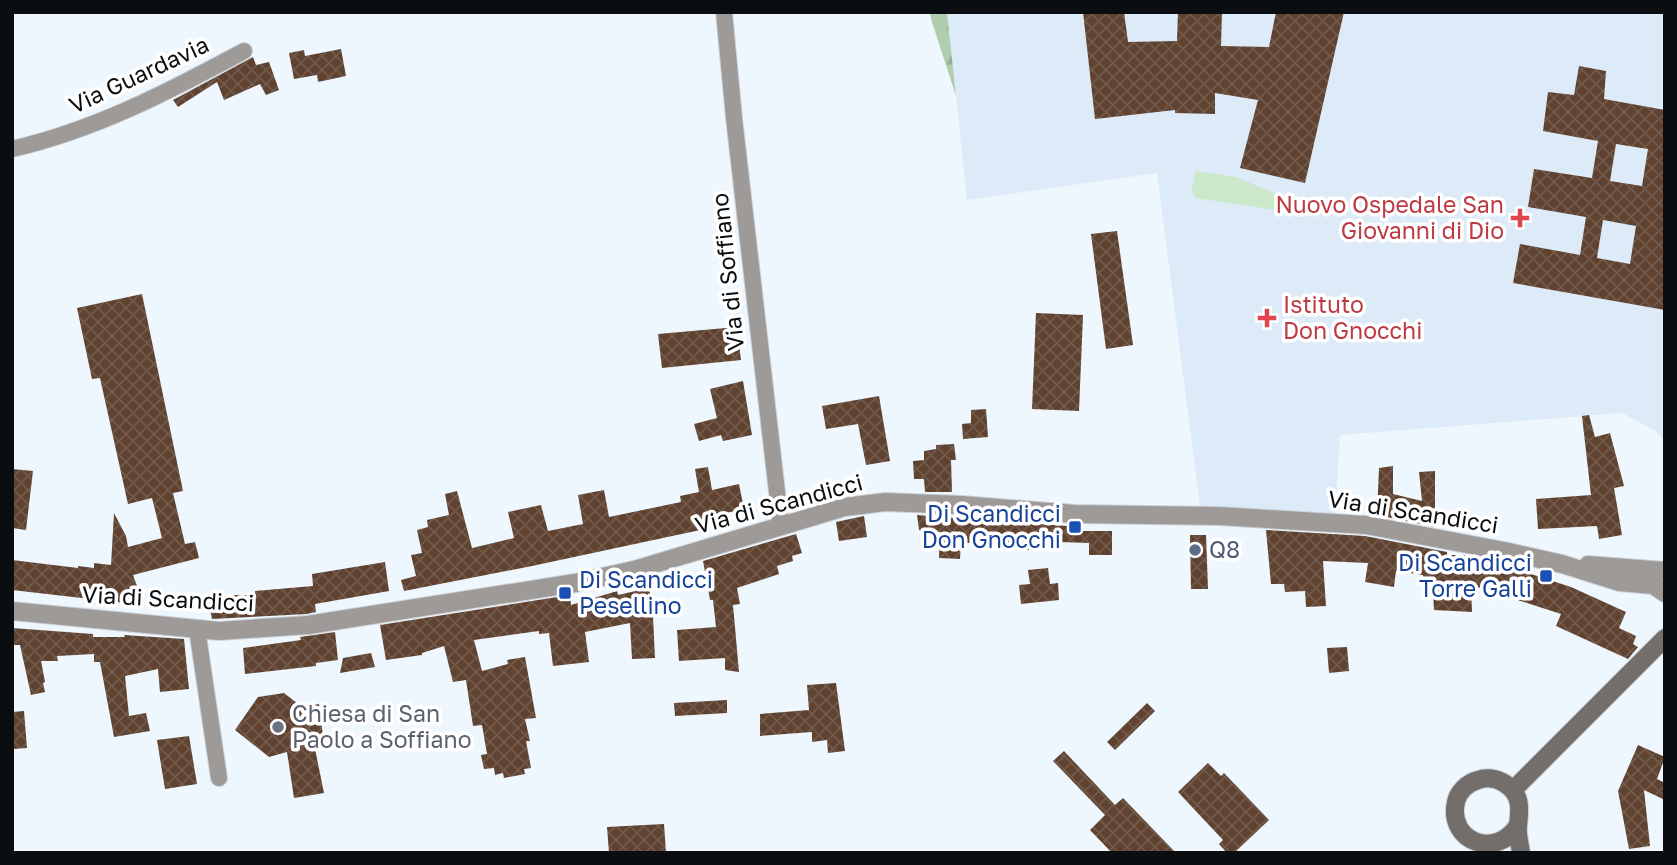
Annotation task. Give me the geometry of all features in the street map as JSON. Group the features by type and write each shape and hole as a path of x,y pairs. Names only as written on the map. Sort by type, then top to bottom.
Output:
{"main road":[{"path":"1513,790 1665,638"},
{"path":"1518,825 1495,848 1472,841 1457,823 1455,813 1458,797 1469,784 1489,778 1500,780 1513,790 1521,808 1518,825 1521,853"}],"street":[{"name":"Via di Soffiano","path":"724,12 781,527"},
{"name":"Via Guardavia","path":"12,149 36,144 118,115 244,51"},
{"name":"Via di Scandicci","path":"12,611 197,629 259,630 308,625 575,583 634,570 851,505 885,502 1099,515 1219,516 1366,525 1492,548 1562,564 1619,582 1653,585 1665,593"},
{"name":"Via di Scandicci","path":"1562,564 1665,571"},
{"path":"197,629 219,778"}],"shaded area":[{"path":"947,12 1665,12 1665,443 1656,431 1622,413 1340,435 1335,514 1200,506 1157,173 967,200"}],"green space":[{"path":"930,12 947,12 956,96 931,19"},
{"path":"1195,171 1236,177 1308,207 1305,214 1195,198 1191,184 1194,183"}],"building":[{"path":"1083,12 1124,12 1128,42 1177,41 1178,12 1222,12 1221,46 1269,47 1276,12 1344,12 1305,183 1240,168 1258,100 1215,93 1215,114 1175,113 1175,110 1095,119"},
{"path":"341,49 346,76 318,82 317,75 294,79 289,53 304,50 305,56"},
{"path":"253,57 256,65 269,62 279,90 266,95 260,84 224,100 217,82 178,107 173,100"},
{"path":"1579,66 1606,71 1604,99 1665,110 1665,310 1513,283 1520,244 1580,255 1586,217 1528,207 1534,169 1592,178 1598,141 1543,131 1548,92 1574,95","holes":["1616,144 1648,149 1642,186 1610,181","1603,220 1636,226 1630,264 1597,258"]},
{"path":"1117,231 1133,345 1106,349 1091,234"},
{"path":"142,294 183,491 173,493 185,544 195,542 199,558 133,575 137,586 134,604 12,590 12,560 78,568 94,568 94,563 111,565 114,513 126,536 128,547 162,538 152,498 128,504 100,378 92,379 77,308"},
{"path":"1036,313 1083,315 1079,411 1032,409"},
{"path":"737,327 741,360 662,368 658,334"},
{"path":"743,381 752,435 723,441 721,435 699,441 694,424 717,418 710,389"},
{"path":"879,396 890,461 866,465 858,424 826,429 822,406"},
{"path":"986,409 988,437 963,439 962,424 971,423 971,410"},
{"path":"1589,415 1595,437 1610,433 1624,486 1614,488 1622,535 1599,539 1597,526 1538,529 1536,499 1591,495 1582,416"},
{"path":"954,444 956,460 951,460 952,492 925,492 924,479 914,479 913,461 924,460 924,451 936,449 936,445"},
{"path":"1393,466 1393,494 1422,501 1419,472 1435,471 1435,527 1377,515 1379,468"},
{"path":"708,467 712,490 739,484 744,509 703,518 705,529 404,591 401,580 416,576 411,555 422,553 417,530 428,527 427,520 449,515 445,494 457,491 472,548 514,538 508,512 541,505 548,531 583,524 578,495 604,490 609,517 681,502 680,496 699,492 695,469"},
{"path":"12,469 33,471 26,530 12,528"},
{"path":"917,515 1081,527 1081,531 1112,531 1112,555 1089,555 1089,543 1029,541 1029,550 961,542 960,559 939,558 940,532 919,530"},
{"path":"864,516 867,537 839,541 836,522"},
{"path":"1266,530 1365,536 1447,552 1447,555 1481,558 1571,587 1626,612 1619,628 1636,636 1633,644 1638,647 1628,659 1556,626 1561,614 1471,585 1472,612 1434,610 1433,592 1425,591 1423,575 1396,571 1394,587 1365,582 1368,563 1323,561 1326,606 1306,607 1305,591 1285,592 1284,584 1271,584"},
{"path":"796,534 802,553 792,556 793,561 777,566 779,574 737,588 740,604 733,605 739,672 725,670 725,658 679,661 677,630 716,627 713,600 710,600 703,561"},
{"path":"1190,535 1206,535 1208,589 1191,589"},
{"path":"385,562 389,591 315,604 316,612 307,614 212,619 207,595 255,595 255,591 313,586 312,574"},
{"path":"1048,568 1050,584 1058,583 1059,600 1021,604 1019,585 1030,584 1028,570"},
{"path":"649,588 655,616 655,658 632,659 630,623 585,632 589,662 553,666 549,633 539,634 539,631 474,640 482,671 508,664 507,660 525,657 536,718 525,719 530,741 526,741 531,768 524,769 525,774 504,778 503,773 495,775 494,768 484,769 481,755 487,754 482,725 473,726 466,680 453,682 444,646 422,655 386,660 380,625 570,595 571,605 617,591 618,595"},
{"path":"12,628 93,634 93,637 125,637 124,635 184,639 189,689 160,692 158,669 125,676 129,716 146,713 150,731 114,737 100,662 94,662 94,654 57,656 58,661 41,661 45,692 31,695 20,645 12,645"},
{"path":"335,632 338,660 316,663 316,666 245,674 243,648"},
{"path":"1347,647 1349,671 1329,673 1327,648"},
{"path":"371,653 375,667 340,673 343,658"},
{"path":"836,683 845,751 828,753 827,740 812,742 812,732 760,736 760,714 809,710 807,685"},
{"name":"Chiesa di San Paolo a Soffiano","path":"284,693 302,707 319,704 323,736 313,739 324,793 294,798 287,752 269,757 235,730 258,697"},
{"path":"727,700 727,713 675,716 674,703"},
{"path":"1147,703 1155,711 1115,750 1107,742"},
{"path":"24,711 27,748 13,749 12,712"},
{"path":"189,736 197,784 165,789 157,740"},
{"path":"1638,745 1665,757 1657,779 1665,783 1665,800 1644,790 1650,846 1629,849 1618,791"},
{"path":"1064,751 1115,805 1123,798 1176,853 1112,853 1090,830 1105,815 1053,761"},
{"path":"1208,763 1221,776 1224,773 1269,820 1234,853 1227,853 1219,844 1223,840 1178,792"},
{"path":"664,824 666,853 609,853 607,827"}],"place":[{"name":"Nuovo Ospedale San Giovanni di Dio","path":"1520,218"},
{"name":"Istituto Don Gnocchi","path":"1267,318"},
{"name":"Di Scandicci Don Gnocchi","path":"1075,527"},
{"name":"Q8","path":"1195,550"},
{"name":"Di Scandicci Torre Galli","path":"1546,576"},
{"name":"Di Scandicci Pesellino","path":"565,593"},
{"name":"Chiesa di San Paolo a Soffiano","path":"278,727"}]}
